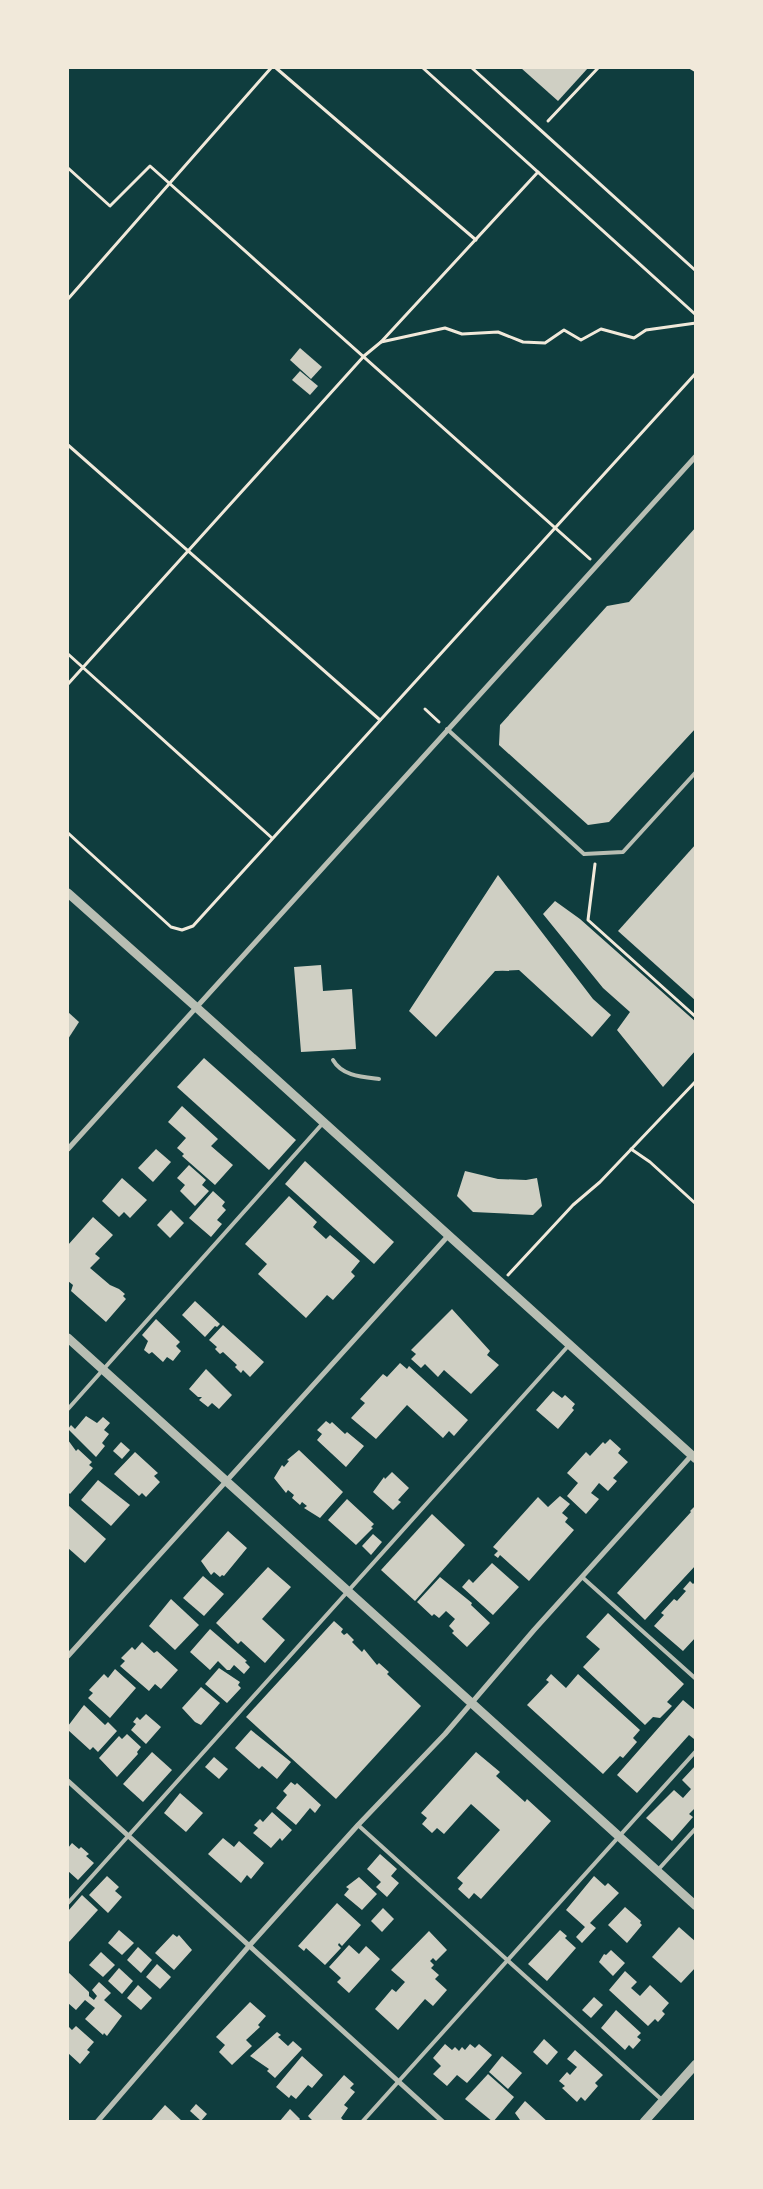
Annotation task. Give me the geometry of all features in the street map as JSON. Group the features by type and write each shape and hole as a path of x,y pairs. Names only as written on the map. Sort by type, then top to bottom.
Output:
{"street":[{"path":"68,1149 696,456"},
{"path":"68,893 693,1458 582,1576 473,1702 358,1825 249,1946 97,2122"},
{"path":"68,1656 448,1236"},
{"path":"68,1338 473,1702 696,1906"},
{"path":"68,1781 443,2122"},
{"path":"644,2122 696,2064"}],"lane":[{"path":"447,730 584,854 623,852 696,772"},
{"path":"332,1060 337,1067 345,1072 379,1079"},
{"path":"68,1409 323,1123"},
{"path":"68,1903 569,1345"},
{"path":"582,1576 696,1679"},
{"path":"362,2122 696,1751"},
{"path":"358,1825 663,2101"},
{"path":"657,1871 696,1828"}],"path":[{"path":"68,299 172,183 271,68"},
{"path":"276,68 476,240"},
{"path":"422,68 696,315"},
{"path":"472,68 696,271"},
{"path":"548,121 598,68"},
{"path":"691,68 696,71"},
{"path":"68,168 110,206 150,166 172,183 597,565"},
{"path":"68,684 364,356 381,342 538,172"},
{"path":"381,342 445,328 462,334 498,332 523,342 545,343 564,330 581,340 601,329 634,338 646,330 696,323"},
{"path":"68,833 171,927 182,930 192,926 696,373"},
{"path":"68,445 188,553 380,720"},
{"path":"68,654 272,838"},
{"path":"425,709 447,730"},
{"path":"596,854 588,920 696,1017"},
{"path":"517,1266 573,1205 600,1182 696,1081"},
{"path":"631,1149 650,1162 696,1204"}],"building":[{"path":"521,68 588,68 558,101"},
{"path":"300,348 322,367 311,379 290,360"},
{"path":"300,371 318,386 310,395 292,380"},
{"path":"696,527 696,728 609,822 588,825 499,745 500,725 607,606 629,602"},
{"path":"696,844 696,1001 618,931"},
{"path":"498,875 593,999 611,1015 592,1037 519,970 495,971 436,1037 409,1011"},
{"path":"555,901 580,919 696,1022 696,1050 663,1087 617,1030 630,1012 603,988 543,914"},
{"path":"321,965 323,991 352,989 356,1049 301,1052 294,967"},
{"path":"68,1012 79,1022 68,1039"},
{"path":"204,1058 296,1140 269,1170 177,1087"},
{"path":"182,1106 218,1139 211,1146 233,1165 215,1185 182,1156 184,1154 177,1148 186,1138 168,1122"},
{"path":"156,1149 171,1162 153,1182 138,1168"},
{"path":"305,1161 394,1242 374,1264 285,1184"},
{"path":"189,1165 206,1180 202,1185 209,1191 195,1206 180,1191 185,1185 177,1178"},
{"path":"465,1171 498,1179 526,1180 537,1178 542,1206 533,1215 473,1212 457,1196"},
{"path":"122,1178 147,1200 130,1218 124,1212 119,1217 102,1201"},
{"path":"213,1191 225,1202 222,1206 226,1210 217,1220 222,1224 211,1237 189,1218"},
{"path":"289,1196 317,1222 313,1227 326,1239 330,1235 360,1261 351,1272 355,1276 333,1300 327,1295 306,1318 258,1274 267,1264 245,1244"},
{"path":"171,1210 184,1223 170,1238 157,1225"},
{"path":"93,1217 113,1235 95,1254 100,1258 90,1268 110,1285 125,1294 123,1296 126,1299 106,1322 71,1291 73,1285 68,1281 68,1245"},
{"path":"195,1301 220,1324 217,1327 215,1326 205,1337 182,1315"},
{"path":"452,1309 490,1351 487,1355 499,1365 471,1394 444,1370 438,1377 425,1364 421,1368 411,1359 416,1354 411,1350"},
{"path":"156,1319 180,1342 176,1346 181,1351 173,1361 167,1357 163,1362 152,1352 149,1354 144,1350 148,1341 142,1335"},
{"path":"223,1325 264,1362 250,1377 243,1370 241,1373 235,1367 237,1365 223,1352 220,1354 215,1349 217,1347 209,1340"},
{"path":"400,1363 407,1369 409,1366 468,1420 454,1436 449,1431 443,1438 407,1405 376,1439 351,1418 365,1403 360,1399 383,1374 387,1377"},
{"path":"206,1369 232,1395 219,1409 212,1403 208,1407 199,1400 202,1397 198,1397 189,1389"},
{"path":"553,1391 562,1398 565,1395 575,1404 572,1408 574,1410 558,1429 536,1410"},
{"path":"86,1416 97,1423 103,1417 110,1423 104,1430 109,1434 102,1443 105,1446 96,1457 68,1429 71,1425 75,1429"},
{"path":"326,1421 330,1424 332,1422 345,1434 347,1432 364,1446 346,1467 317,1440 322,1434 317,1430"},
{"path":"610,1439 621,1449 618,1453 628,1462 613,1478 617,1481 608,1491 599,1483 591,1493 599,1499 586,1514 567,1496 578,1483 567,1473 586,1452 590,1456 603,1442 605,1444"},
{"path":"68,1440 76,1451 78,1449 92,1462 89,1465 93,1468 70,1494 68,1492"},
{"path":"121,1442 130,1450 122,1459 113,1451"},
{"path":"299,1450 343,1492 320,1518 304,1508 307,1506 302,1502 300,1505 292,1498 294,1495 288,1490 286,1493 274,1478 282,1465 284,1467 289,1461 287,1460"},
{"path":"135,1452 158,1473 154,1476 160,1482 146,1497 142,1493 139,1496 114,1474"},
{"path":"392,1472 409,1488 398,1500 401,1502 393,1510 373,1492 384,1477 385,1479"},
{"path":"98,1480 130,1505 111,1526 81,1500"},
{"path":"560,1496 570,1504 562,1513 568,1518 565,1522 574,1530 529,1581 500,1555 498,1558 494,1555 498,1551 493,1547 538,1497 548,1507"},
{"path":"347,1499 374,1524 371,1527 373,1528 356,1545 328,1520"},
{"path":"68,1505 106,1539 85,1563 68,1548"},
{"path":"696,1505 696,1565 645,1620 617,1593"},
{"path":"432,1514 465,1545 415,1601 381,1570"},
{"path":"228,1531 247,1548 224,1576 220,1577 214,1572 211,1575 201,1561"},
{"path":"373,1534 382,1542 371,1555 362,1546"},
{"path":"492,1563 519,1587 493,1615 462,1587 469,1579 473,1583"},
{"path":"268,1567 291,1587 262,1619 285,1640 265,1663 241,1641 238,1644 216,1623"},
{"path":"203,1576 224,1594 204,1616 183,1598"},
{"path":"440,1577 472,1603 471,1605 490,1623 467,1647 452,1633 454,1631 449,1626 455,1619 446,1611 439,1618 434,1614 432,1616 417,1602"},
{"path":"690,1581 693,1584 696,1581 696,1637 683,1651 654,1626 664,1615 661,1613 674,1599 677,1601 686,1591 683,1589"},
{"path":"171,1599 199,1625 175,1650 149,1626"},
{"path":"608,1613 684,1684 667,1702 672,1706 660,1718 653,1717 645,1725 583,1667 600,1649 586,1637"},
{"path":"334,1621 343,1629 341,1632 344,1635 347,1633 354,1640 352,1642 362,1652 364,1649 377,1665 379,1663 389,1672 387,1674 421,1706 336,1799 246,1717"},
{"path":"210,1629 247,1661 245,1662 250,1667 244,1674 234,1665 230,1670 227,1670 218,1661 210,1670 190,1652"},
{"path":"142,1642 154,1653 157,1651 178,1670 161,1689 155,1684 149,1691 120,1666 125,1661 121,1658 132,1647 135,1650"},
{"path":"219,1668 240,1682 238,1685 241,1688 227,1703 205,1684"},
{"path":"115,1669 136,1688 110,1718 88,1698 93,1693 89,1690 104,1674 108,1678"},
{"path":"551,1674 566,1688 578,1674 640,1730 633,1738 637,1742 623,1758 620,1756 603,1774 527,1705 549,1682 546,1680"},
{"path":"201,1687 220,1703 201,1725 195,1722 182,1708"},
{"path":"683,1700 696,1711 696,1737 694,1739 689,1735 637,1793 617,1775"},
{"path":"84,1705 105,1725 108,1722 117,1731 98,1752 93,1747 90,1750 68,1730 68,1726"},
{"path":"146,1714 161,1727 146,1744 131,1730 136,1724 133,1722 137,1717 140,1720"},
{"path":"251,1730 291,1762 277,1779 262,1766 259,1769 235,1748"},
{"path":"127,1734 141,1747 137,1752 138,1754 117,1777 99,1758 119,1736 122,1739"},
{"path":"152,1752 172,1770 143,1802 123,1784"},
{"path":"476,1752 500,1772 496,1776 525,1802 527,1799 551,1821 481,1899 474,1893 469,1899 458,1889 463,1883 457,1878 500,1830 471,1804 444,1834 437,1828 432,1833 422,1824 427,1818 421,1813"},
{"path":"214,1757 228,1769 219,1779 205,1767"},
{"path":"696,1765 696,1807 689,1814 693,1817 672,1841 646,1818 674,1790 683,1798 691,1789 682,1780"},
{"path":"291,1782 295,1785 297,1783 321,1805 315,1813 310,1808 296,1825 276,1808 287,1795 283,1791"},
{"path":"180,1793 203,1813 186,1832 164,1813"},
{"path":"272,1812 292,1830 282,1841 280,1838 271,1848 253,1833 258,1828 254,1825 260,1819 263,1822"},
{"path":"223,1838 234,1847 239,1841 264,1863 251,1879 247,1875 241,1883 208,1854"},
{"path":"72,1843 79,1849 81,1847 89,1854 86,1856 94,1863 78,1880 68,1871 68,1848"},
{"path":"380,1854 397,1869 391,1876 399,1883 387,1897 376,1887 381,1882 367,1869"},
{"path":"107,1876 119,1887 115,1891 122,1897 108,1913 89,1895"},
{"path":"594,1876 605,1886 608,1883 619,1893 590,1923 596,1928 582,1943 576,1937 585,1927 566,1910"},
{"path":"359,1877 377,1894 362,1910 344,1895 349,1889 346,1887"},
{"path":"82,1895 98,1910 68,1943 68,1911"},
{"path":"337,1903 361,1925 342,1946 339,1943 338,1945 341,1948 325,1965 306,1948 304,1951 298,1946"},
{"path":"625,1907 641,1921 642,1925 627,1943 608,1925"},
{"path":"383,1908 394,1919 382,1932 371,1921"},
{"path":"679,1927 696,1942 696,1967 681,1983 652,1957"},
{"path":"119,1930 134,1943 122,1955 108,1943"},
{"path":"560,1930 567,1936 565,1938 576,1948 547,1981 528,1964"},
{"path":"429,1931 447,1950 436,1961 433,1958 430,1961 434,1965 431,1968 439,1975 435,1979 447,1990 433,2006 425,1999 398,2030 375,2009 392,1989 396,1992 405,1982 391,1970"},
{"path":"173,1934 177,1937 179,1935 192,1950 174,1970 155,1953"},
{"path":"349,1945 359,1954 366,1946 380,1959 349,1993 337,1982 341,1978 329,1967"},
{"path":"138,1947 152,1960 141,1973 127,1960"},
{"path":"611,1950 625,1963 613,1976 599,1962 604,1954 606,1955"},
{"path":"101,1952 115,1965 103,1977 89,1965"},
{"path":"157,1964 171,1977 160,1989 146,1977"},
{"path":"119,1968 133,1981 122,1994 108,1981"},
{"path":"625,1971 637,1982 631,1988 640,1996 650,1985 669,2003 662,2011 665,2014 658,2022 655,2019 648,2026 609,1990"},
{"path":"68,1972 89,1992 89,1996 94,2000 97,1996 92,1990 99,1982 111,1993 104,2000 122,2016 107,2036 104,2033 103,2035 85,2019 95,2008 85,2000 76,2010 68,2003"},
{"path":"138,1985 152,1998 141,2010 127,1998"},
{"path":"594,1997 603,2005 591,2018 582,2010"},
{"path":"250,2002 266,2016 258,2025 260,2027 246,2040 252,2046 232,2065 219,2052 225,2045 216,2037"},
{"path":"616,2010 641,2033 637,2037 641,2040 633,2049 629,2045 625,2050 601,2028"},
{"path":"76,2026 94,2042 87,2050 90,2052 80,2064 68,2053 68,2028 72,2030"},
{"path":"277,2032 281,2035 278,2037 288,2046 293,2041 302,2049 275,2078 267,2071 269,2069 250,2056"},
{"path":"544,2039 558,2052 547,2065 533,2052"},
{"path":"445,2044 452,2050 455,2047 459,2051 462,2047 465,2050 470,2044 475,2048 479,2044 492,2055 467,2083 457,2075 447,2086 433,2074 441,2066 433,2058"},
{"path":"575,2050 603,2075 595,2083 598,2086 585,2101 581,2097 577,2102 562,2088 565,2086 559,2081 567,2072 570,2075 577,2067 567,2059"},
{"path":"302,2056 323,2075 312,2088 308,2085 296,2099 291,2095 289,2098 276,2087"},
{"path":"502,2056 522,2073 508,2089 489,2072"},
{"path":"488,2074 514,2097 493,2122 465,2099"},
{"path":"344,2075 354,2084 350,2088 355,2092 344,2105 348,2108 341,2118 343,2120 314,2122 308,2116"},
{"path":"525,2101 548,2122 518,2122 520,2120 515,2113"},
{"path":"196,2104 207,2114 201,2121 190,2111"},
{"path":"165,2105 183,2122 150,2122"},
{"path":"290,2109 300,2119 298,2122 279,2122"}]}
